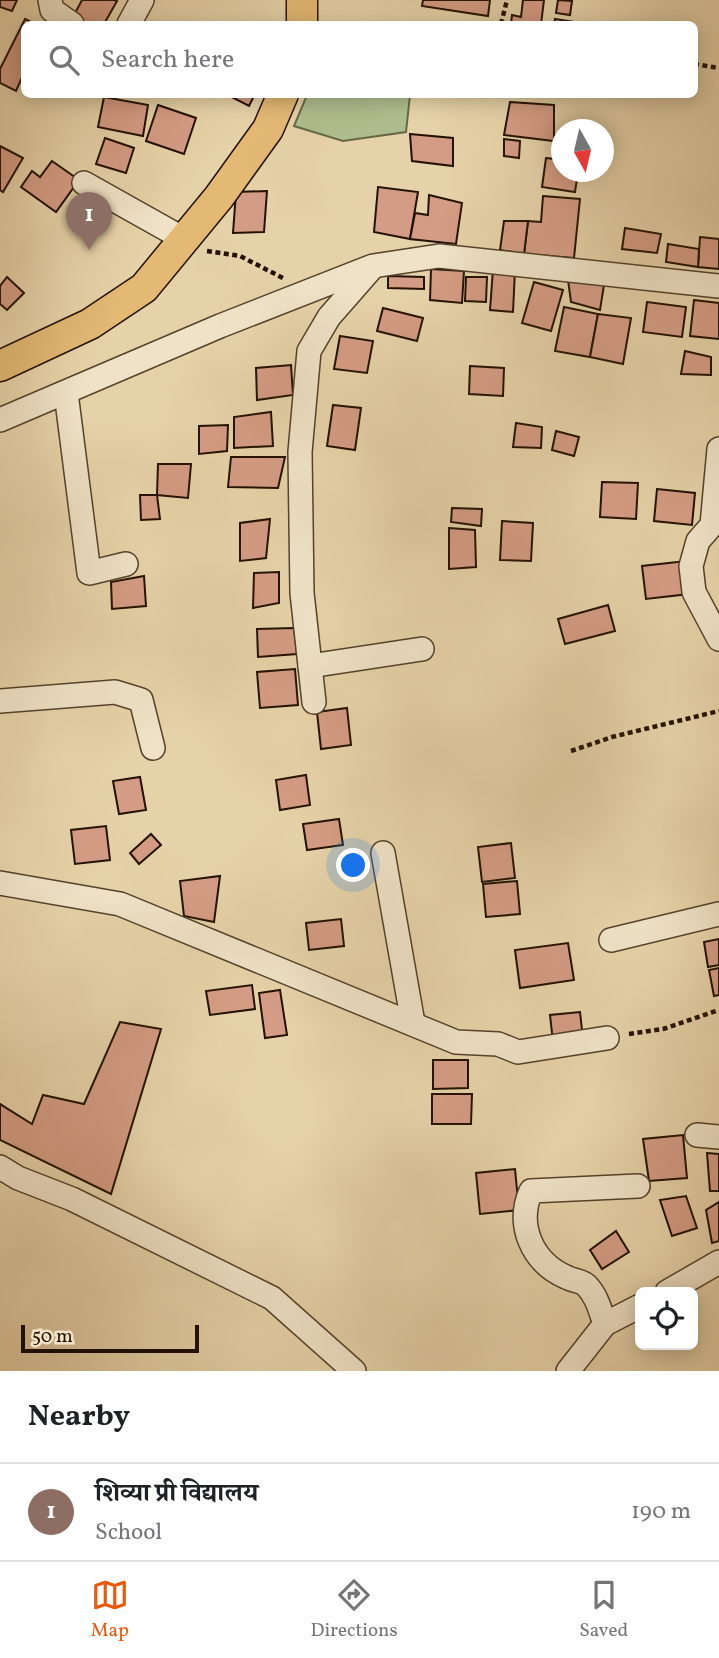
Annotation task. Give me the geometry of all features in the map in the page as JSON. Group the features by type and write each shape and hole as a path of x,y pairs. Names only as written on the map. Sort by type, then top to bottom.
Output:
{"main road":[{"path":"302,0 302,21"},
{"path":"0,366 90,324 144,288 182,238 219,197 268,129 281,98"}],"street":[{"path":"50,0 52,10 68,21"},
{"path":"131,21 142,0"},
{"path":"84,183 182,238"},
{"path":"0,419 373,266 439,256 719,286"},
{"path":"314,702 302,593 300,452 309,351 328,317 373,266"},
{"path":"66,393 89,573 126,564"},
{"path":"719,449 712,525 698,541 691,566 694,592 719,639"},
{"path":"310,666 422,649"},
{"path":"0,701 116,692 141,700 153,748"},
{"path":"383,853 413,1023"},
{"path":"0,883 120,904 456,1042 498,1044 519,1052 607,1038"},
{"path":"611,940 719,914"},
{"path":"0,1167 18,1178 72,1199 272,1298 354,1371"},
{"path":"605,1324 596,1298 583,1282 565,1277 530,1246 525,1225 526,1202 531,1191 638,1186"},
{"path":"676,1287 719,1262"},
{"path":"568,1371 605,1324 635,1309"}],"path":[{"path":"502,21 507,0"},
{"path":"698,64 719,68"},
{"path":"182,238 203,250 240,256 270,269 303,293"},
{"path":"570,751 612,737 719,710"},
{"path":"607,1038 663,1029 719,1010"}],"green space":[{"path":"306,98 410,98 406,132 343,141 294,126"}],"building":[{"path":"0,0 17,0 12,11 0,7"},
{"path":"82,0 117,1 106,21 81,21 73,17"},
{"path":"423,0 490,0 488,16 422,6"},
{"path":"523,0 544,0 541,21 511,21 512,15 521,17"},
{"path":"558,0 572,1 570,15 556,13"},
{"path":"21,27 21,80 16,91 0,83 0,69"},
{"path":"104,98 148,105 143,136 98,127"},
{"path":"234,98 253,98 249,106"},
{"path":"510,102 554,105 551,141 504,135"},
{"path":"158,105 196,118 184,154 146,141"},
{"path":"410,134 453,138 453,166 412,161"},
{"path":"105,138 134,148 126,173 96,164"},
{"path":"504,139 520,141 519,158 504,156"},
{"path":"0,146 23,158 3,192 0,190"},
{"path":"546,158 551,159 551,182 576,182 575,192 542,187"},
{"path":"52,161 79,180 56,212 21,187 32,171 40,177"},
{"path":"378,187 418,192 410,239 374,232"},
{"path":"267,191 264,232 233,233 236,192"},
{"path":"429,195 462,203 456,244 410,239 415,213 428,215"},
{"path":"543,196 580,199 574,258 524,254 528,221 541,222"},
{"path":"504,221 528,221 524,254 500,250"},
{"path":"625,228 661,234 657,253 622,249"},
{"path":"700,237 719,239 719,269 698,267"},
{"path":"668,244 699,249 698,267 666,262"},
{"path":"431,269 464,271 462,303 430,300"},
{"path":"493,269 515,270 513,312 490,310"},
{"path":"388,276 424,277 424,289 388,288"},
{"path":"7,277 24,293 7,310 0,304 0,286"},
{"path":"466,277 487,277 486,302 465,301"},
{"path":"568,280 604,285 600,310 571,302"},
{"path":"534,282 563,290 551,331 522,323"},
{"path":"694,300 719,303 719,339 690,336"},
{"path":"647,302 686,307 682,337 643,332"},
{"path":"564,307 598,314 590,357 555,351"},
{"path":"383,308 423,318 417,341 377,331"},
{"path":"598,314 631,318 623,364 590,357"},
{"path":"340,336 373,341 367,373 334,369"},
{"path":"685,351 711,357 711,375 681,374"},
{"path":"291,365 293,395 257,400 256,368"},
{"path":"470,366 504,368 503,396 469,394"},
{"path":"333,405 361,408 355,450 327,446"},
{"path":"271,412 273,446 234,448 234,417"},
{"path":"516,423 542,427 541,448 513,447"},
{"path":"228,425 227,451 199,454 199,426"},
{"path":"556,431 579,437 574,456 552,450"},
{"path":"231,457 285,457 278,488 228,487"},
{"path":"158,464 191,464 188,498 157,495"},
{"path":"602,482 638,483 636,519 600,517"},
{"path":"657,489 695,493 692,525 654,521"},
{"path":"140,495 157,495 160,519 141,520"},
{"path":"452,508 482,509 481,526 451,522"},
{"path":"270,519 266,558 240,561 240,523"},
{"path":"502,521 533,523 531,561 500,560"},
{"path":"449,528 475,530 476,567 449,569"},
{"path":"686,561 689,594 646,599 642,566"},
{"path":"279,572 279,603 253,608 254,573"},
{"path":"144,576 146,606 112,609 111,582"},
{"path":"608,605 615,631 565,644 558,619"},
{"path":"294,628 297,654 258,657 257,629"},
{"path":"295,669 298,705 260,708 257,672"},
{"path":"347,708 351,745 321,749 317,712"},
{"path":"306,775 310,805 280,810 276,780"},
{"path":"140,777 146,810 119,814 113,781"},
{"path":"339,819 343,845 307,850 303,824"},
{"path":"106,826 110,860 75,864 71,830"},
{"path":"151,834 161,845 139,864 130,853"},
{"path":"511,843 515,878 482,882 478,847"},
{"path":"220,876 214,922 184,916 180,881"},
{"path":"517,881 520,914 486,917 483,884"},
{"path":"341,919 344,946 309,950 306,923"},
{"path":"719,939 719,965 708,967 704,942"},
{"path":"568,943 574,980 520,988 515,950"},
{"path":"719,968 719,995 714,996 709,970"},
{"path":"252,985 255,1009 210,1015 206,991"},
{"path":"280,990 287,1035 265,1038 259,993"},
{"path":"580,1012 583,1039 553,1042 550,1015"},
{"path":"120,1022 161,1029 111,1194 0,1140 0,1104 32,1124 43,1095 84,1104"},
{"path":"433,1060 468,1060 468,1088 433,1089"},
{"path":"432,1094 472,1094 471,1124 432,1124"},
{"path":"683,1135 687,1178 649,1181 643,1139"},
{"path":"707,1153 719,1154 719,1191 710,1191"},
{"path":"515,1169 519,1210 480,1214 476,1173"},
{"path":"686,1196 697,1228 672,1236 660,1200"},
{"path":"719,1202 719,1241 712,1243 706,1210"},
{"path":"616,1231 629,1252 602,1269 590,1250"}],"place":[{"name":"शिव्या प्री विद्यालय","path":"89,250"}]}
